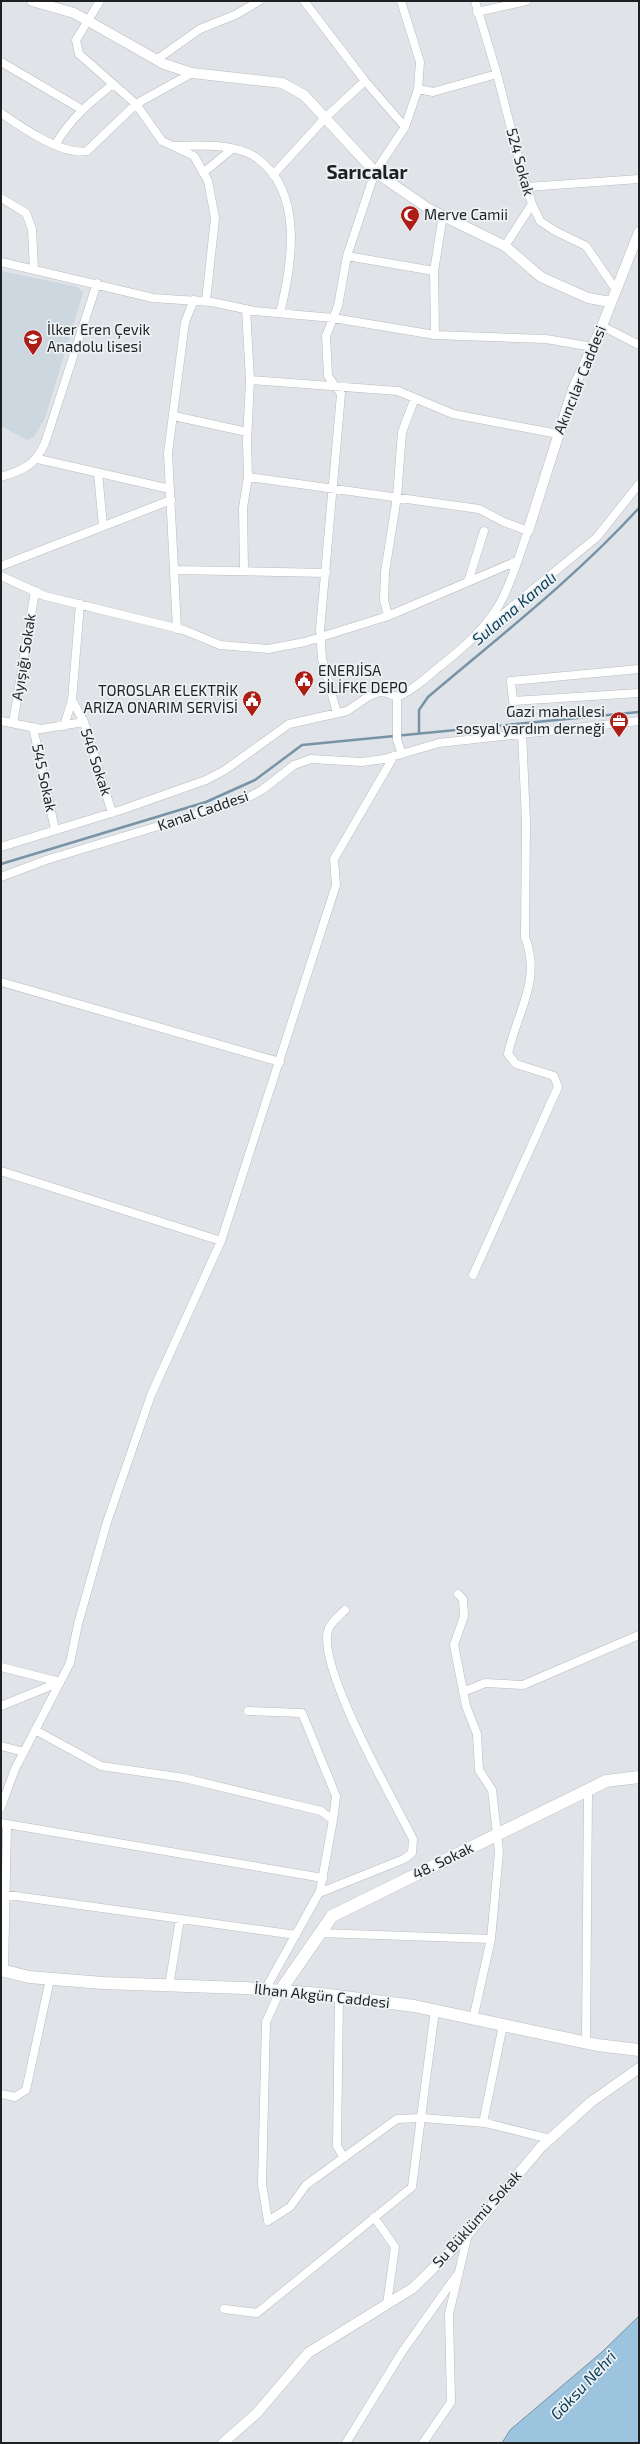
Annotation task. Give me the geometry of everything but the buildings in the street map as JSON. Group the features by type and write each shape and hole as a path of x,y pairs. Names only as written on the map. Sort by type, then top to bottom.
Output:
{"main road":[{"name":"48. Sokak","path":"280,1991 332,1916 606,1781 639,1777"},
{"name":"İlhan Akgün Caddesi","path":"3,1970 29,1977 50,1979 265,1990 339,1996 436,2010 586,2043 639,2050"}],"street":[{"path":"32,1 74,13 156,60 192,73 282,83 304,95 375,172 428,209 505,246 541,277 588,298 611,302"},
{"path":"100,1 76,40 79,54 136,104 162,141 194,156 208,181 215,218 206,301"},
{"path":"156,60 200,29 235,15 259,1"},
{"path":"304,1 365,80 405,127"},
{"path":"338,713 322,659 320,637 341,394 328,376 326,336 338,306 347,256 375,172 405,127 418,89 420,62 401,1"},
{"name":"524 Sokak","path":"475,1 477,12 497,74 532,204 540,221 555,232 586,246 616,290"},
{"path":"477,12 526,1"},
{"path":"1,62 81,109"},
{"path":"1,113 55,145 76,153 87,151 136,104 192,73"},
{"path":"418,89 433,92 497,74"},
{"path":"274,174 326,118 365,80"},
{"path":"55,145 66,126 81,109 113,84"},
{"path":"172,146 213,145 232,149 258,158 274,174 287,199 291,233 286,291 280,313"},
{"path":"203,173 232,149"},
{"path":"527,187 639,179"},
{"path":"1,198 26,213 32,229 34,269"},
{"path":"505,246 532,204"},
{"path":"435,335 434,271 443,215"},
{"name":"Akıncılar Caddesi","path":"528,530 573,389 602,326 639,232"},
{"path":"347,256 434,271"},
{"path":"1,262 97,283 152,298 206,301 246,309 333,318 435,335 546,339 593,347"},
{"path":"1,477 21,470 38,458 45,443 97,283"},
{"path":"177,628 168,453 185,322 194,300"},
{"path":"244,572 243,508 248,477 247,432 250,380 246,309"},
{"path":"602,326 639,345"},
{"path":"250,380 335,385 398,391 453,414 558,434"},
{"path":"388,616 384,600 385,572 397,497 402,432 415,398"},
{"path":"174,416 247,432"},
{"path":"38,458 170,489"},
{"path":"98,473 103,526"},
{"path":"248,477 479,509 504,522 528,530 500,604 467,644"},
{"path":"1,847 112,813 206,780 225,770 289,724 348,711 369,696 382,691 397,697 408,692 596,537 639,484"},
{"path":"1,566 171,500"},
{"path":"468,582 484,531"},
{"path":"1,576 34,591 177,628 220,645 268,649 283,648 388,616 517,561"},
{"path":"174,570 326,573"},
{"name":"Ayışığı Sokak","path":"13,723 34,591"},
{"path":"64,726 72,700 80,604"},
{"path":"639,669 511,681 513,701 639,693"},
{"path":"1,1807 24,1752 70,1663 78,1624 107,1522 151,1395 221,1242 336,885 334,859 398,755 396,718 397,697"},
{"path":"72,700 84,722"},
{"name":"Kanal Caddesi","path":"1,877 46,860 241,801 262,790 294,765 311,759 362,762 398,755 439,743 522,732 639,720"},
{"name":"546 Sokak","path":"1,721 41,729 84,722 112,813"},
{"name":"545 Sokak","path":"33,727 55,830"},
{"path":"473,1276 558,1087 554,1076 516,1064 508,1054 532,975 531,951 525,937 526,822 522,732"},
{"path":"1,982 280,1062"},
{"path":"1,1171 221,1242"},
{"path":"458,1594 463,1599 464,1616 454,1645 463,1692 477,1734 479,1770 492,1790 499,1852 491,1938 474,2019"},
{"path":"319,1893 404,1859 412,1853 413,1839 340,1693 327,1652 328,1628 345,1610"},
{"path":"463,1692 485,1683 522,1685 639,1635"},
{"path":"1,1667 60,1682"},
{"path":"1,1706 60,1682"},
{"path":"248,1711 302,1713 336,1796 323,1878 319,1893 265,1990"},
{"path":"35,1730 101,1766 184,1778 321,1811 333,1820"},
{"path":"1,1746 24,1752"},
{"path":"586,2043 588,1790"},
{"path":"3,1970 4,1824 323,1878"},
{"path":"3,1894 296,1935"},
{"path":"169,1986 180,1919"},
{"path":"320,1933 491,1938"},
{"path":"1,2094 15,2097 26,2090 50,1979"},
{"path":"280,1991 266,2022 262,2184 268,2221 290,2207 306,2185 397,2119 421,2118 484,2123 550,2139"},
{"path":"339,1996 337,2146 344,2158"},
{"path":"224,2309 257,2313 412,2186 436,2010"},
{"path":"484,2123 503,2025"},
{"name":"Su Büklümü Sokak","path":"223,2443 257,2413 308,2353 413,2288 468,2234 550,2139 591,2102 639,2068"},
{"path":"374,2217 395,2247 386,2304"},
{"path":"424,2443 451,2402 449,2314 468,2234"},
{"path":"346,2443 402,2352 459,2273"}],"shaded area":[{"name":"İlker Eren Çevik Anadolu lisesi","path":"1,271 78,287 83,293 45,418 34,437 27,440 1,426"}],"water":[{"name":"Göksu Nehri","path":"639,2316 639,2443 502,2443 510,2430 602,2352"}],"waterway":[{"name":"Sulama Kanalı","path":"419,732 419,710 428,697 510,629 563,582 615,534 639,508"},
{"path":"1,864 206,802 255,780 302,745 639,712"}],"place":[{"name":"Merve Camii","path":"410,232"},
{"name":"İlker Eren Çevik Anadolu lisesi","path":"33,356"},
{"name":"ENERJİSA SİLİFKE DEPO","path":"304,697"},
{"name":"TOROSLAR ELEKTRİK ARIZA ONARIM SERVİSİ","path":"252,717"},
{"name":"Gazi mahallesi sosyal yardım derneği","path":"619,738"}],"district":[{"name":"Sarıcalar","path":"367,172"}]}
